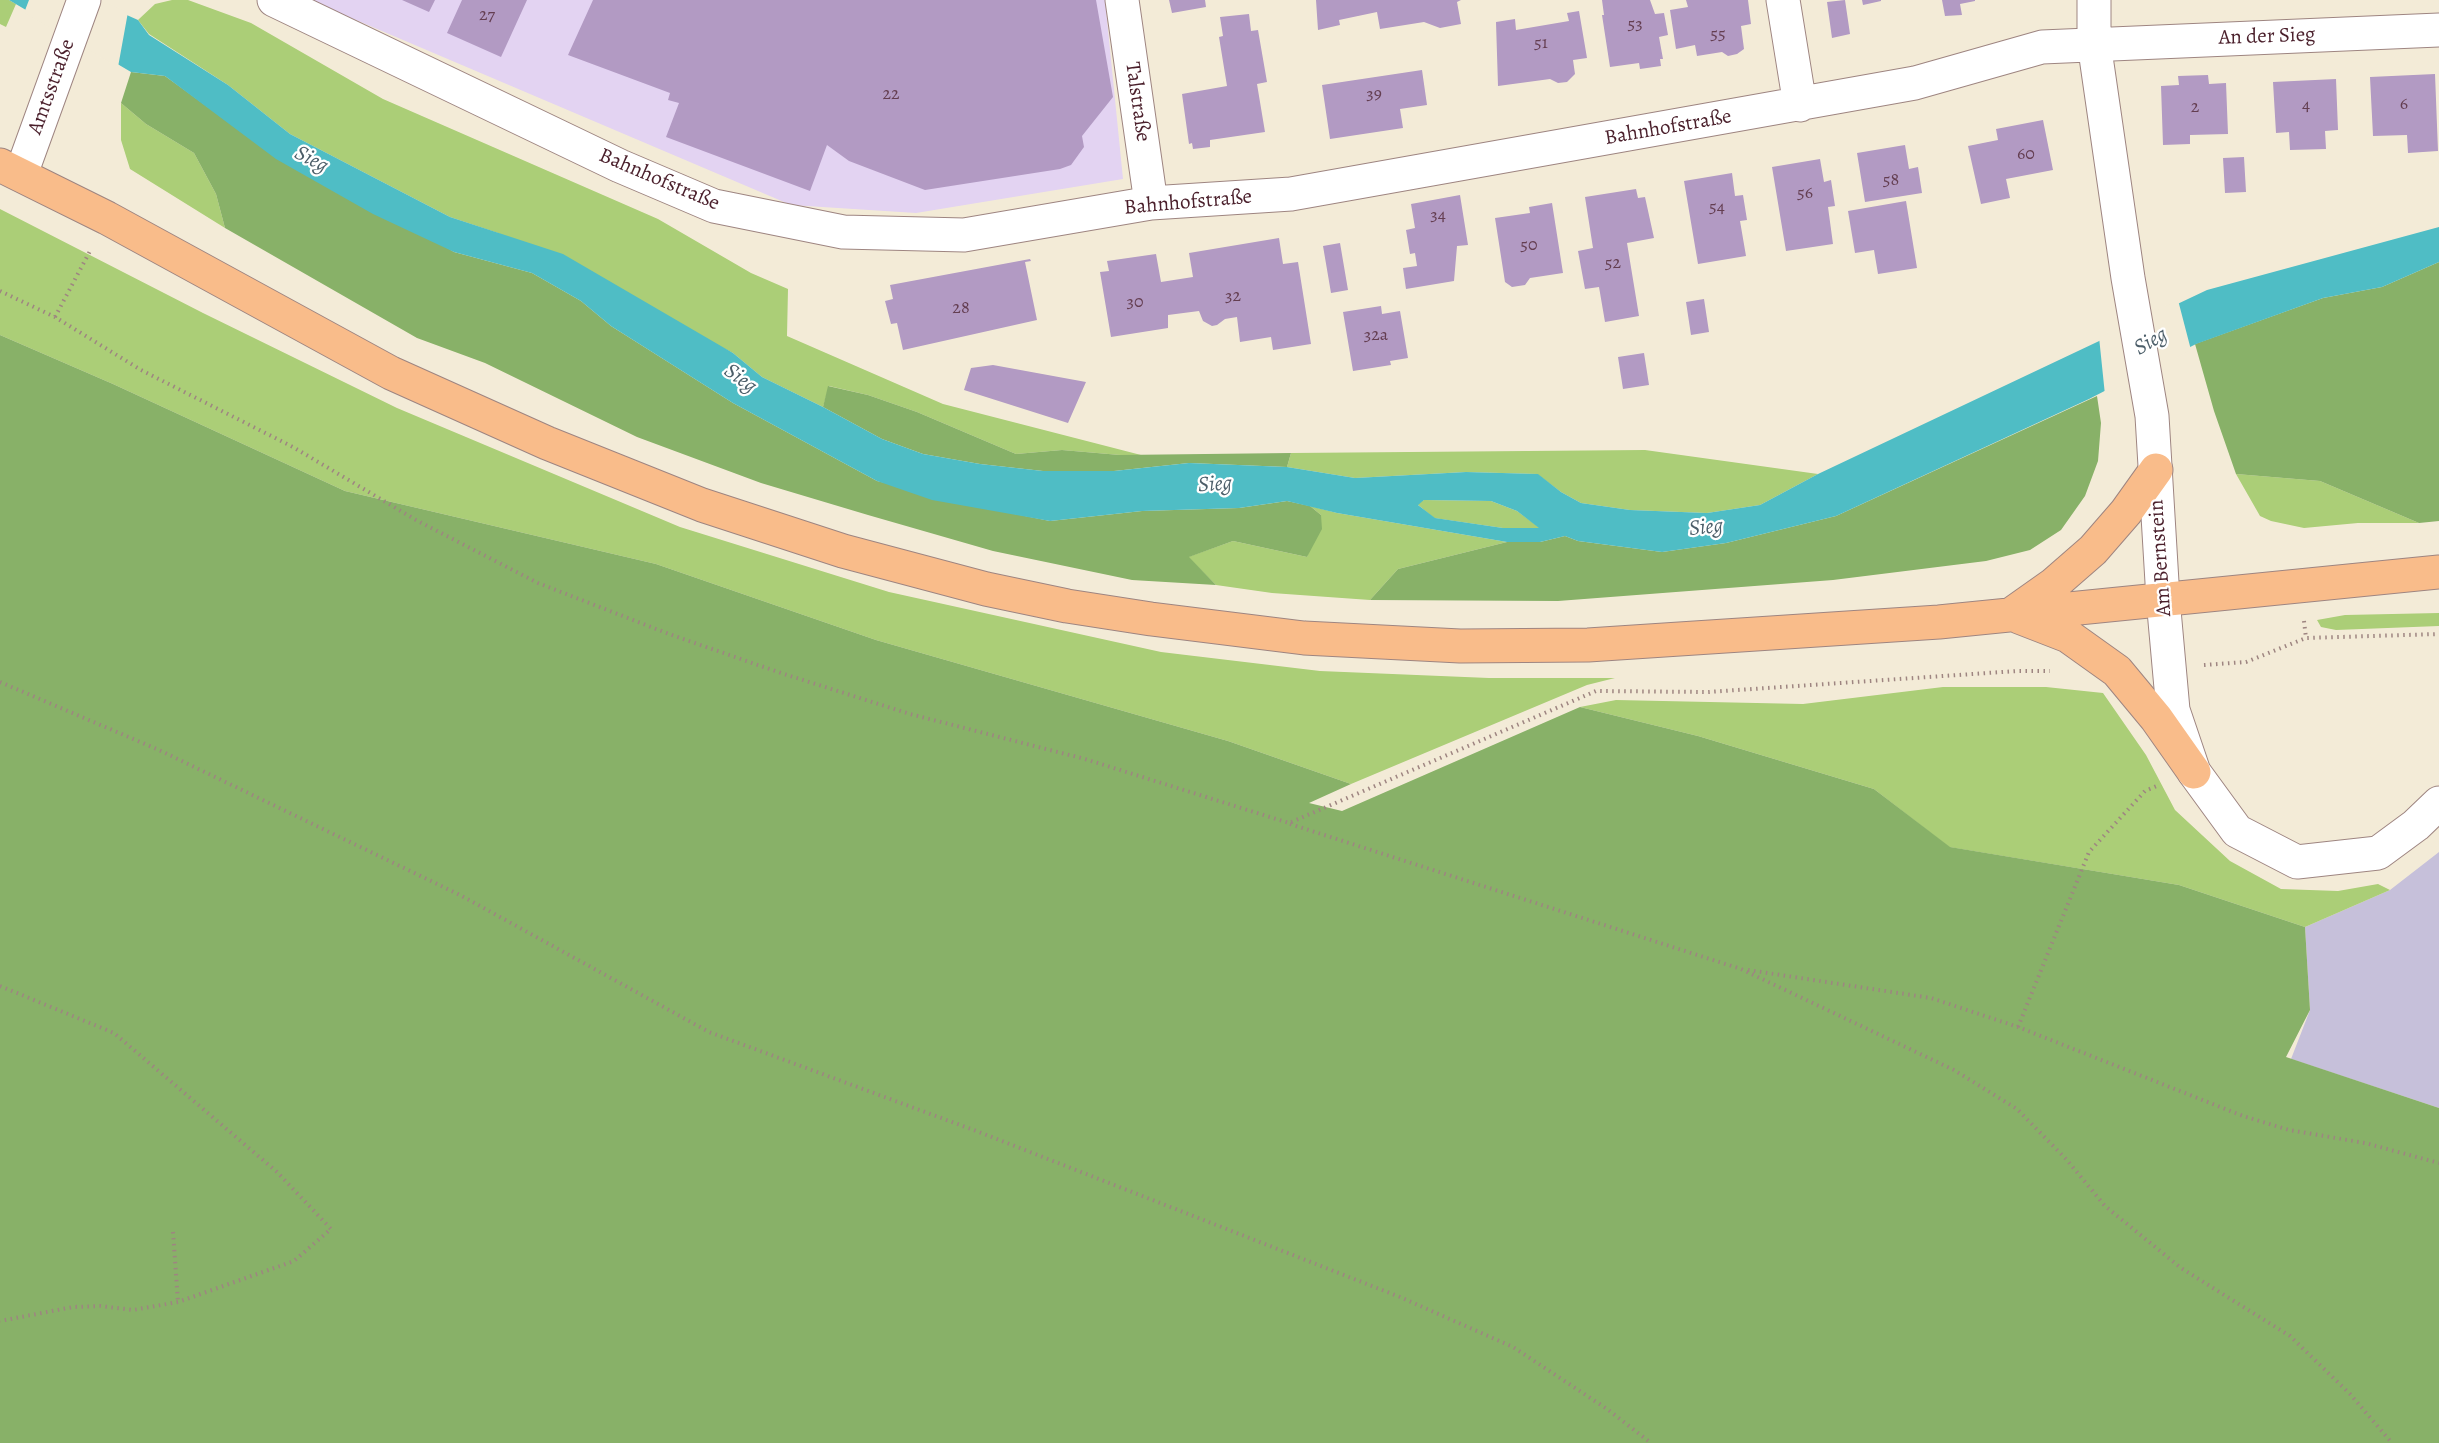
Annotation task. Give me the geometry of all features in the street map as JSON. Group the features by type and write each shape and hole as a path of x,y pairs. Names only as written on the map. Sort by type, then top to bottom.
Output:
{"main road":[{"path":"10,170 107,218 391,373 547,443 702,506 843,551 986,590 1067,606 1304,638 1460,646 1588,645 1939,622 2439,572"},
{"path":"2012,615 2054,584 2093,550 2126,512 2156,471"},
{"path":"2012,615 2068,636 2117,670 2156,718 2194,772"}],"street":[{"name":"Amtsstraße","path":"10,170 49,98 84,0"},
{"name":"Bahnhofstraße","path":"274,0 620,166 714,206 843,232 964,235 1151,203 1291,194 1800,105 1915,83 2042,47 2094,43"},
{"name":"Talstraße","path":"1122,0 1151,203"},
{"path":"1783,0 1800,105"},
{"path":"2094,0 2094,43"},
{"name":"An der Sieg","path":"2094,43 2439,30"},
{"name":"Am Bernstein","path":"2094,43 2128,278 2152,416 2163,599 2173,710 2194,772 2237,831 2298,862 2378,853 2416,825 2439,803"}],"path":[{"path":"56,317 107,218"},
{"path":"2170,668 2246,662 2306,638 2439,634"},
{"path":"0,682 159,750 460,896 709,1032 1023,1150 1400,1297 1513,1347 1607,1409 1651,1443"},
{"path":"2018,1028 2089,852 2145,791 2194,772"},
{"path":"1289,823 1741,969 1954,1070 2017,1109 2066,1159 2105,1206 2181,1268 2290,1336 2350,1394 2392,1443"},
{"path":"1741,969 1931,998 2018,1028 2243,1116 2289,1130 2366,1143 2439,1163"},
{"path":"0,986 114,1033 277,1172 331,1229 294,1261 178,1302 133,1310 99,1306 73,1307 0,1321"},
{"path":"173,1232 178,1302"}],"shaded area":[{"path":"309,0 1105,0 1123,179 916,213 791,205"},
{"path":"2439,852 2439,1108 2291,1059 2310,1010 2305,927 2390,890"}],"green space":[{"path":"0,0 9,0 16,4 6,27 0,24"},
{"path":"172,0 188,0 251,23 383,99 658,219 751,273 788,289 787,336 943,404 1141,455 1062,450 1016,454 917,412 868,395 829,386 823,407 762,377 733,353 498,233 450,217 290,134 228,85 149,34 138,20 155,4"},
{"path":"131,72 165,76 212,110 454,252 532,273 581,301 611,326 733,403 877,481 1050,521 1142,511 1239,508 1287,501 1310,506 1321,515 1322,529 1307,557 1233,541 1189,557 1216,585 1132,580 993,551 868,515 761,483 637,437 485,363 417,338 225,228 216,194 194,153 146,124 121,103"},
{"path":"121,103 146,124 194,153 216,194 225,228 130,169 121,140"},
{"path":"0,209 203,313 397,408 680,527 889,592 1161,652 1320,671 1489,678 1615,678 1587,685 1351,784 1228,741 876,640 656,564 345,491 113,384 0,335"},
{"path":"2439,262 2439,521 2419,523 2320,481 2236,474 2214,411 2195,344 2323,298 2382,287"},
{"path":"0,335 113,384 345,491 656,564 876,640 1228,741 1351,784 1309,803 1342,811 1580,707 1698,736 1874,789 1950,847 2179,885 2305,927 2310,1010 2286,1057 2439,1108 2439,1443 0,1443"},
{"path":"828,386 868,395 917,412 1016,454 1062,450 1120,455 1291,453 1287,467 1189,463 1114,471 1043,471 980,464 923,454 882,439 823,407"},
{"path":"2097,396 2101,423 2098,461 2085,496 2061,530 2030,550 1986,561 1833,580 1558,601 1370,600 1398,569 1507,542 1540,542 1565,536 1578,541 1662,552 1726,543 1836,516"},
{"path":"1645,450 1818,474 1760,505 1707,513 1630,510 1581,503 1561,492 1537,474 1466,472 1355,478 1287,467 1291,453"},
{"path":"2236,474 2320,481 2419,523 2358,523 2304,528 2271,521 2260,516"},
{"path":"1424,500 1491,501 1517,511 1540,528 1503,528 1434,518 1417,504"},
{"path":"1310,506 1337,513 1507,542 1398,569 1370,600 1272,593 1216,585 1188,557 1233,541 1307,557 1321,515"},
{"path":"2439,613 2439,626 2336,630 2321,627 2317,620 2345,615"},
{"path":"1943,687 2046,687 2103,693 2146,755 2175,810 2230,861 2281,889 2338,891 2378,884 2390,890 2305,927 2179,885 1949,847 1874,789 1698,736 1580,707 1616,700 1803,704"}],"water":[{"name":"Sieg","path":"9,0 93,0 138,20 149,35 228,85 290,134 450,217 563,254 733,353 762,377 882,439 923,454 980,464 1043,471 1114,471 1189,463 1287,467 1355,478 1466,472 1538,474 1561,492 1581,503 1630,510 1707,513 1760,505 1818,474 2207,290 2439,227 2439,262 2382,287 2323,298 2196,344 2089,399 1836,516 1726,543 1662,552 1578,541 1565,536 1540,542 1507,542 1337,513 1287,501 1239,508 1142,511 1050,521 932,500 877,481 733,403 611,326 581,301 532,273 454,252 373,214 276,159 165,76 131,72","holes":["1424,500 1491,501 1517,511 1539,528 1503,528 1435,518 1418,505"]}],"pier":[{"path":"29,0 100,0 128,12 118,67 24,13"},
{"path":"2178,300 2191,350 2105,395 2099,337"}],"building":[{"path":"402,0 435,0 429,12"},
{"path":"462,0 527,0 501,57 447,33"},
{"path":"593,0 1096,0 1113,97 1082,136 1084,147 1071,165 1060,169 925,190 849,161 827,145 810,191 666,137 679,103 668,100 670,93 568,55"},
{"path":"1169,0 1205,0 1206,7 1172,13"},
{"path":"1316,0 1461,0 1457,2 1461,24 1440,28 1424,22 1380,29 1377,12 1339,20 1340,25 1318,30"},
{"path":"1602,0 1650,0 1655,14 1664,13 1668,35 1659,37 1663,59 1660,59 1661,66 1640,69 1639,63 1610,67"},
{"path":"1686,0 1748,0 1751,24 1741,26 1744,49 1728,56 1722,52 1697,56 1695,45 1676,49 1670,10 1688,7"},
{"path":"1845,0 1850,34 1832,38 1827,2"},
{"path":"1862,0 1881,0 1881,1 1863,5"},
{"path":"1942,0 1975,1 1960,4 1962,15 1945,16"},
{"path":"1579,11 1587,58 1573,60 1575,74 1567,82 1558,83 1550,79 1498,86 1496,22 1515,19 1516,30 1569,21 1567,13"},
{"path":"1249,14 1251,31 1258,30 1267,82 1257,84 1265,132 1210,140 1210,147 1193,149 1192,143 1189,144 1182,94 1227,86 1219,37 1223,36 1220,17"},
{"path":"1422,70 1427,105 1400,109 1403,128 1330,139 1322,85"},
{"path":"2435,74 2438,151 2408,153 2407,135 2373,136 2370,77"},
{"path":"2208,75 2209,84 2226,83 2228,134 2190,135 2190,144 2163,145 2161,86 2179,85 2178,76"},
{"path":"2336,79 2338,130 2325,131 2326,149 2290,150 2289,132 2276,133 2273,82"},
{"path":"2043,120 2053,170 2006,179 2010,198 1981,204 1968,146 1998,140 1996,129"},
{"path":"1905,145 1909,169 1918,167 1922,193 1865,202 1857,153"},
{"path":"2244,157 2246,192 2225,193 2223,158"},
{"path":"1820,159 1824,182 1831,180 1835,206 1828,207 1833,244 1786,251 1772,167"},
{"path":"1732,173 1735,196 1743,195 1747,220 1740,221 1746,256 1698,264 1684,181"},
{"path":"1636,189 1638,198 1645,197 1654,238 1627,243 1639,316 1605,322 1599,287 1585,289 1578,251 1593,248 1585,197"},
{"path":"1460,195 1468,245 1457,246 1454,281 1406,289 1403,268 1417,266 1415,253 1410,254 1406,230 1415,228 1411,204"},
{"path":"1906,201 1917,268 1878,274 1874,250 1855,253 1848,211"},
{"path":"1552,203 1563,273 1530,278 1525,285 1512,287 1505,282 1495,218 1530,213 1529,207"},
{"path":"1279,238 1283,264 1298,262 1311,344 1273,350 1271,337 1240,342 1237,317 1225,319 1212,326 1203,321 1199,311 1168,315 1168,328 1111,337 1100,272 1109,271 1107,261 1156,254 1161,282 1193,277 1189,253"},
{"path":"1340,243 1348,290 1331,293 1323,246"},
{"path":"1030,259 1031,261 1025,262 1037,320 903,350 897,323 891,324 885,301 893,299 890,285"},
{"path":"1704,299 1709,332 1691,335 1686,302"},
{"path":"1381,306 1382,314 1400,311 1408,358 1390,361 1391,365 1353,371 1343,312"},
{"path":"1644,353 1649,385 1623,389 1618,357"},
{"path":"993,365 1086,382 1068,423 964,390 971,368"}]}
